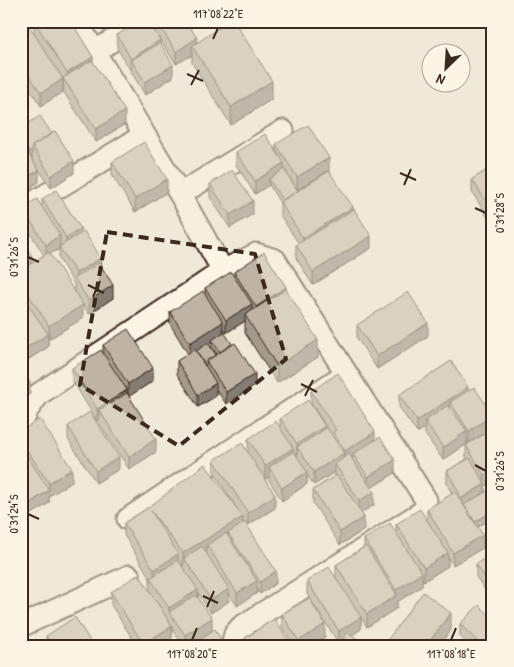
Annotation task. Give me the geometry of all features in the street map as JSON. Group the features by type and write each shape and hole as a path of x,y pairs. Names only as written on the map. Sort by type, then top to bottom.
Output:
{"street":[{"path":"76,21 143,136 180,194 223,270"},
{"path":"94,51 145,21"},
{"path":"180,194 283,131"},
{"path":"21,210 143,136"},
{"path":"21,424 28,409 39,394 223,270 256,254 275,260 426,500 427,507 241,627 235,634 232,646"},
{"path":"128,519 346,374"},
{"path":"21,626 129,576"}],"highlighted area":[{"path":"107,232 255,254 286,359 179,446 80,385"}],"building":[{"path":"21,21 26,21 63,79 41,93 21,63"},
{"path":"34,21 71,21 93,57 67,73"},
{"path":"139,21 148,21 160,40 131,59 117,35"},
{"path":"157,21 186,21 197,38 176,52"},
{"path":"230,21 234,21 272,81 231,107 192,46"},
{"path":"160,43 173,65 145,82 131,60"},
{"path":"92,60 125,111 96,129 63,78"},
{"path":"21,82 30,96 21,101"},
{"path":"40,116 52,134 32,146 32,151 29,152 21,140 21,128"},
{"path":"308,125 329,158 297,177 276,144"},
{"path":"55,131 74,161 51,176 32,146"},
{"path":"265,134 284,163 255,181 236,152"},
{"path":"21,142 39,170 21,181"},
{"path":"144,142 167,179 135,199 112,162"},
{"path":"493,167 493,213 472,179"},
{"path":"284,169 298,191 282,200 269,179"},
{"path":"232,170 253,201 230,215 210,184"},
{"path":"329,171 353,207 303,238 280,202"},
{"path":"56,190 81,229 66,238 42,199"},
{"path":"37,199 60,235 46,245 22,208"},
{"path":"354,209 371,236 313,272 296,245"},
{"path":"84,231 101,258 76,273 59,247"},
{"path":"21,239 32,256 21,263"},
{"path":"49,252 83,305 49,326 21,283 21,270"},
{"path":"264,252 286,287 256,307 234,272"},
{"path":"99,263 113,285 89,301 74,278"},
{"path":"231,272 252,304 226,320 205,288"},
{"path":"286,289 318,340 277,366 245,315"},
{"path":"203,291 223,322 190,343 170,312"},
{"path":"408,292 428,323 377,356 357,325"},
{"path":"21,294 48,334 21,351"},
{"path":"128,329 153,368 128,384 103,345"},
{"path":"224,332 232,344 220,352 212,340"},
{"path":"208,343 216,355 206,361 205,366 196,351"},
{"path":"235,343 255,374 226,392 206,361"},
{"path":"195,349 216,383 198,395 177,361"},
{"path":"101,350 127,390 97,409 72,368"},
{"path":"451,361 468,387 417,421 399,395"},
{"path":"21,368 30,382 21,388"},
{"path":"338,373 375,432 345,451 333,432 336,430 311,391"},
{"path":"474,387 493,415 469,431 450,402"},
{"path":"127,393 156,439 129,457 99,410"},
{"path":"308,400 325,426 297,444 280,418"},
{"path":"448,405 467,431 443,448 425,421"},
{"path":"90,412 119,457 96,471 68,426"},
{"path":"40,419 72,469 49,483 21,441 21,431"},
{"path":"276,421 293,448 265,466 248,439"},
{"path":"327,428 344,453 314,472 297,447"},
{"path":"489,431 493,438 493,470 484,475 466,445"},
{"path":"380,437 395,460 368,477 353,454"},
{"path":"242,443 275,495 248,513 214,460"},
{"path":"21,446 49,490 24,507 21,503"},
{"path":"294,451 307,472 282,488 269,467"},
{"path":"349,454 374,492 359,501 335,464"},
{"path":"470,458 485,484 462,498 447,471"},
{"path":"205,464 243,517 183,553 151,511 178,554 154,570 124,523 149,507"},
{"path":"337,475 364,517 340,532 313,490"},
{"path":"493,478 493,487 489,480"},
{"path":"489,490 493,496 493,511 475,522 464,505"},
{"path":"455,492 483,535 453,553 427,509"},
{"path":"420,509 448,553 424,568 396,524"},
{"path":"245,522 276,571 260,582 228,533"},
{"path":"390,523 422,573 396,590 364,539"},
{"path":"226,533 257,581 237,593 207,545"},
{"path":"202,546 229,589 211,600 184,558"},
{"path":"366,546 397,595 367,614 336,565"},
{"path":"493,553 493,589 476,564"},
{"path":"178,560 198,590 169,608 150,578"},
{"path":"329,567 361,617 339,631 307,581"},
{"path":"139,574 172,626 143,644 111,592"},
{"path":"423,592 451,613 426,646 383,646"},
{"path":"196,595 212,618 185,635 169,612"},
{"path":"309,598 325,624 299,641 282,614"},
{"path":"479,605 493,619 493,646 482,646 460,624"},
{"path":"75,617 93,646 52,646 46,636"},
{"path":"274,619 292,646 250,646 245,638"},
{"path":"215,629 225,646 188,646"},
{"path":"348,632 367,646 338,646"}]}
